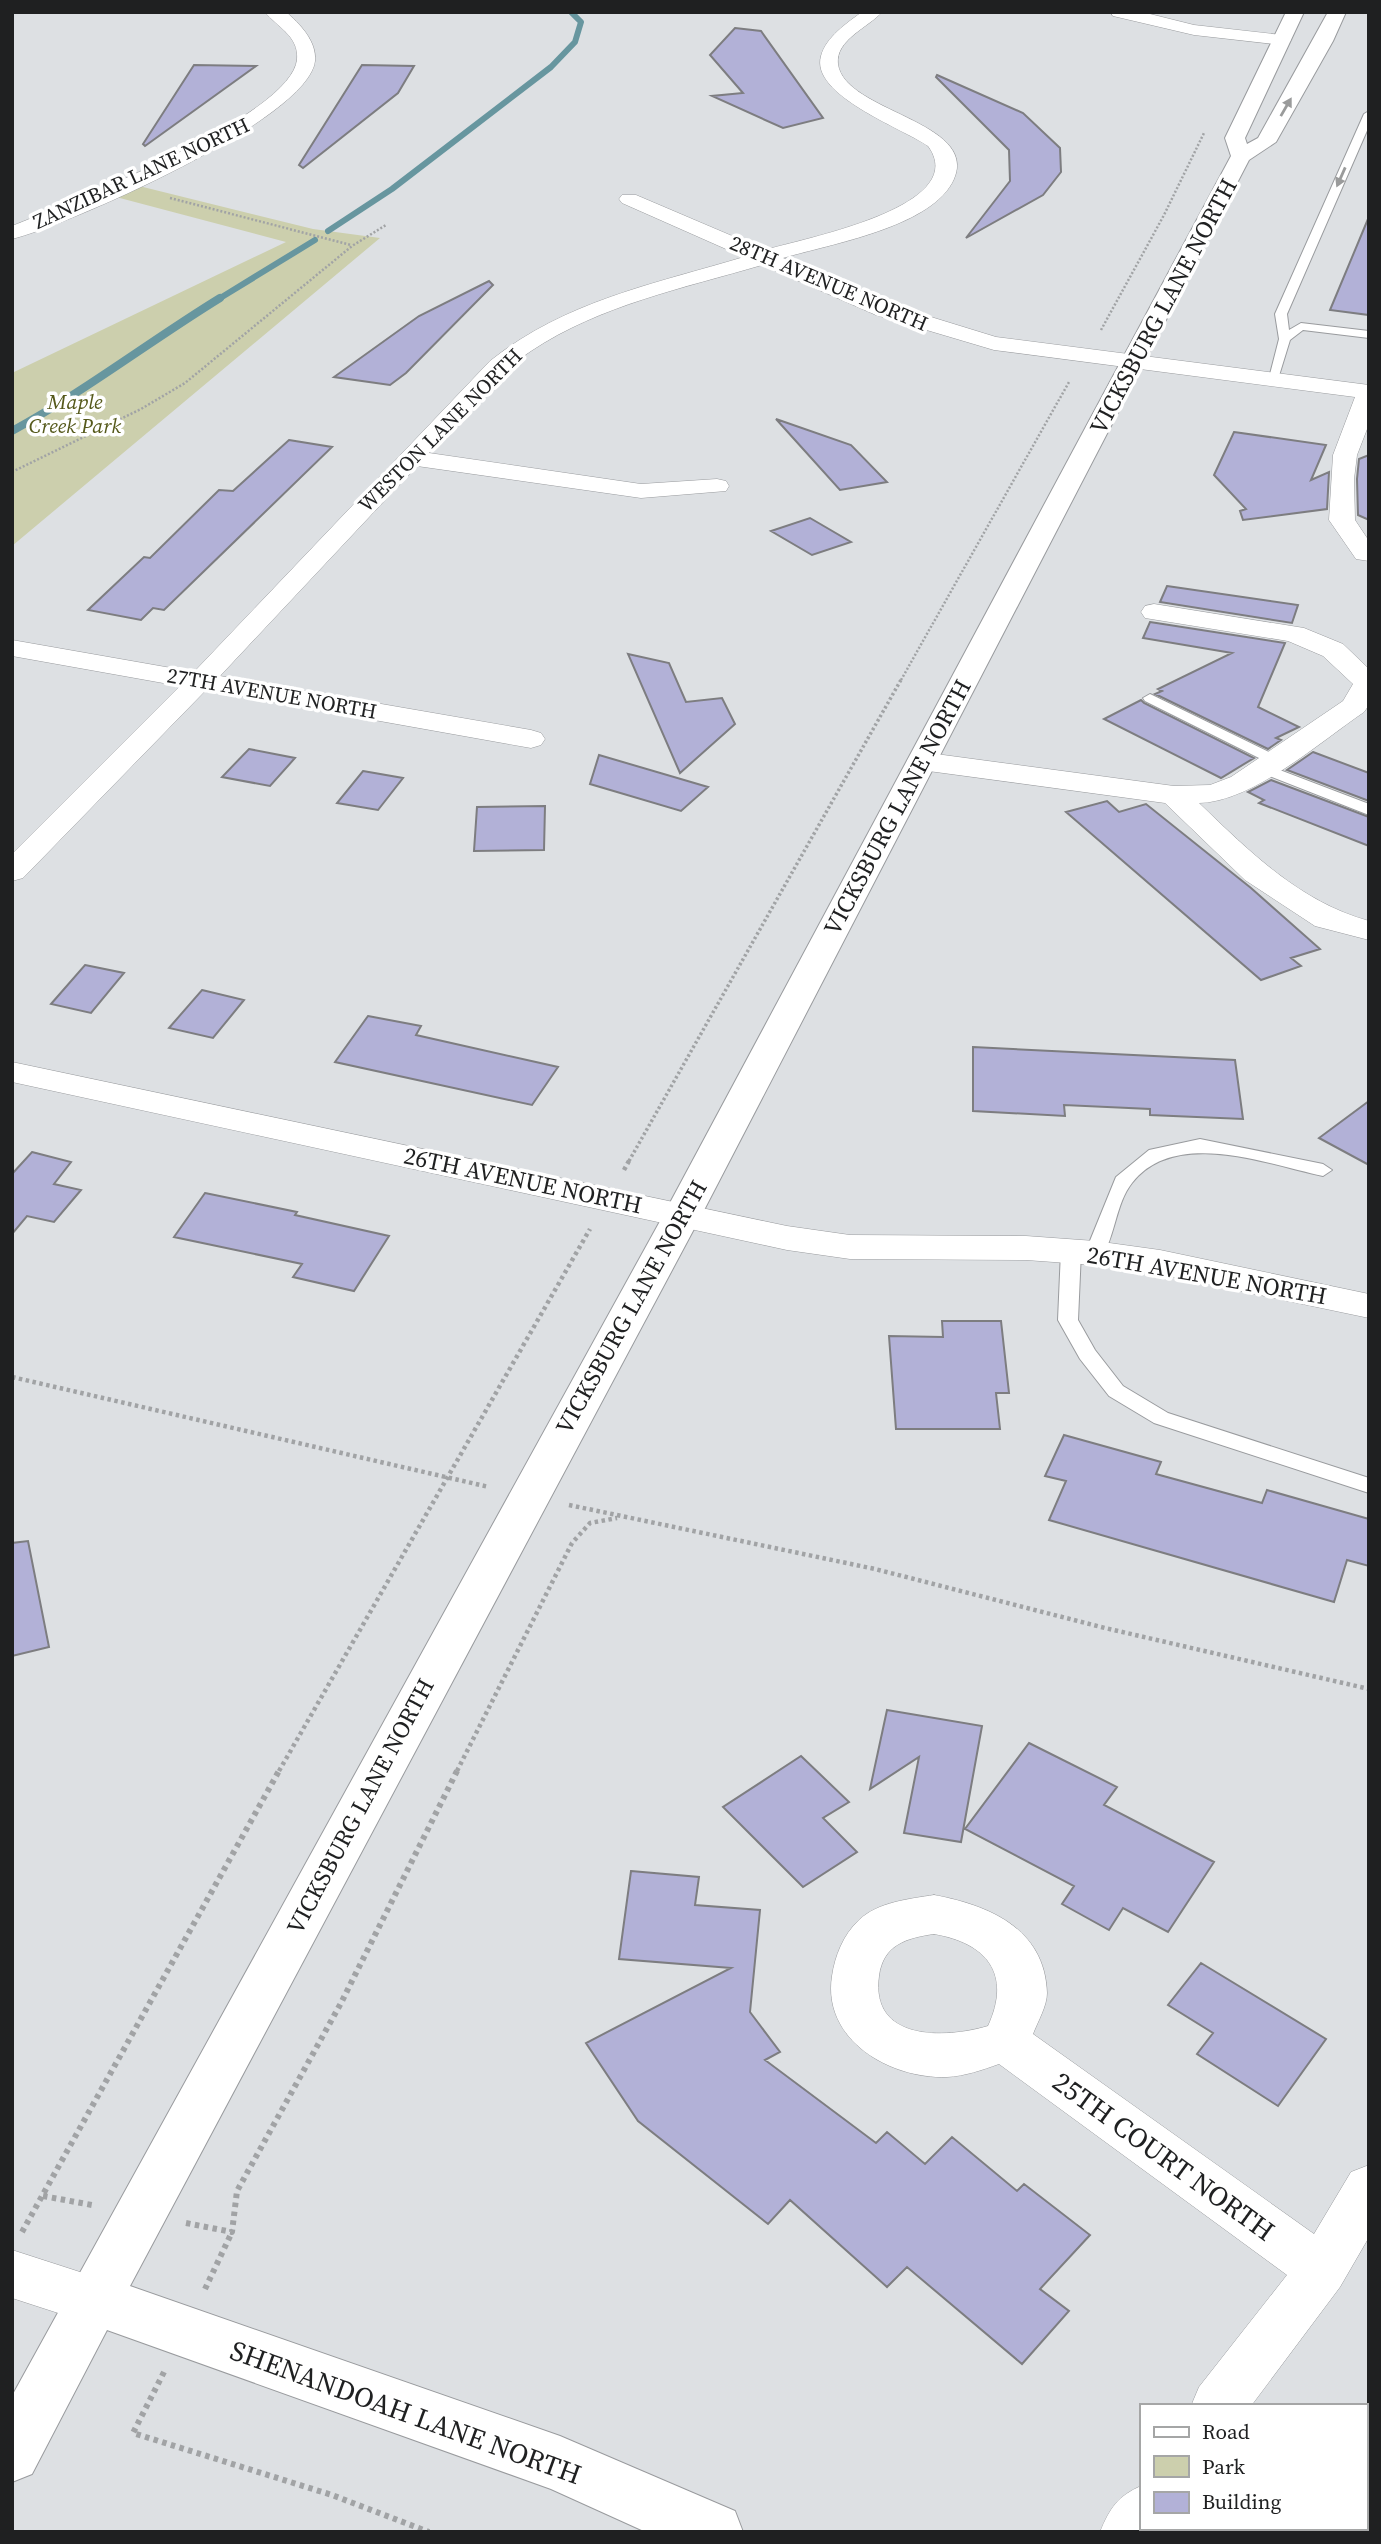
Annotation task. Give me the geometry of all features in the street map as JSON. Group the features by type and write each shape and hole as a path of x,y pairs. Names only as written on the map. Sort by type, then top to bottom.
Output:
{"main road":[{"name":"VICKSBURG LANE NORTH","path":"1241,156 1235,138 1295,12"},
{"name":"VICKSBURG LANE NORTH","path":"12,2454 528,1496 683,1214 1241,156 1266,142 1324,41 1337,12"},
{"name":"SHENANDOAH LANE NORTH","path":"95,2300 561,2464 714,2532"}],"street":[{"name":"ZANZIBAR LANE NORTH","path":"12,233 122,185 256,119 279,102 306,66 305,50 298,33 274,12"},
{"name":"WESTON LANE NORTH","path":"12,872 200,681 498,366 523,345 587,311 913,210 932,196 943,182 948,167 943,152 929,138 844,91 833,77 828,63 832,49 873,12"},
{"path":"1119,12 1194,30 1282,40"},
{"name":"28TH AVENUE NORTH","path":"629,199 766,256 862,301 936,328 994,343 1369,392"},
{"path":"1365,554 1342,520 1342,479 1345,455 1369,392"},
{"path":"411,458 641,491 718,486"},
{"path":"920,761 1174,795 1214,794 1270,765 1354,706 1368,683 1333,650 1294,634 1154,612"},
{"name":"27TH AVENUE NORTH","path":"12,648 531,739"},
{"path":"1174,795 1256,874 1326,919 1369,931"},
{"name":"26TH AVENUE NORTH","path":"12,1072 787,1238 850,1247 1083,1252 1160,1262 1369,1306"},
{"name":"25TH COURT NORTH","path":"1005,2041 1322,2270"},
{"path":"1221,2404 1322,2270 1369,2188"},
{"path":"15,2256 95,2300"},
{"path":"1128,2532 1140,2515"}],"lane":[{"path":"1272,379 1285,339 1281,314 1369,114"},
{"path":"1285,339 1301,326 1369,335"},
{"path":"1150,698 1270,765 1369,810"},
{"path":"1323,1170 1200,1145 1155,1154 1123,1181 1083,1252 1068,1320 1087,1354 1116,1391 1161,1418 1369,1486"}],"path":[{"path":"15,2256 43,2196 193,1920 608,1198 1086,355 1164,215 1209,121"},
{"path":"122,185 352,246"},
{"path":"12,472 141,409 185,383 352,246 386,225"},
{"path":"12,1377 625,1518 875,1569 1105,1628 1369,1689"},
{"path":"43,2196 232,2232 237,2191 347,1991 572,1543 583,1525 599,1519 625,1518"},
{"path":"133,2433 332,2495 429,2532"}],"green space":[{"name":"Maple Creek Park","path":"139,186 313,229 380,238 12,546 12,373 286,242 116,197"}],"building":[{"path":"735,28 761,31 823,118 783,128 712,96 743,93 710,55"},
{"path":"194,65 256,66 145,146 143,144"},
{"path":"362,65 414,66 398,93 303,168 299,165"},
{"path":"937,75 1023,113 1060,148 1061,172 1043,195 966,238 1010,181 1009,150 936,77"},
{"path":"1368,219 1369,315 1330,310"},
{"path":"489,281 493,285 406,373 390,385 334,377 419,316"},
{"path":"776,419 851,445 887,482 840,490"},
{"path":"1234,432 1326,445 1311,480 1329,472 1327,509 1243,520 1240,511 1246,509 1214,475"},
{"path":"289,440 332,447 164,610 153,608 141,620 88,610 144,557 150,558 219,490 233,491"},
{"path":"1369,455 1369,520 1358,515 1357,479 1359,459"},
{"path":"810,518 851,542 812,555 771,531"},
{"path":"1167,586 1298,605 1292,623 1160,602"},
{"path":"1150,622 1285,643 1258,707 1299,727 1276,738 1281,740 1268,749 1155,694 1162,691 1158,689 1232,653 1143,638"},
{"path":"628,654 669,663 686,702 722,698 735,724 680,773"},
{"path":"1141,700 1254,758 1221,778 1104,719"},
{"path":"249,749 295,758 270,786 222,777"},
{"path":"1313,752 1369,773 1369,801 1287,770"},
{"path":"599,755 708,787 681,811 590,784"},
{"path":"363,771 403,778 378,810 337,803"},
{"path":"1271,780 1369,817 1369,846 1259,803 1264,800 1248,792"},
{"path":"1107,801 1119,812 1146,804 1251,888 1320,949 1291,958 1301,966 1261,980 1066,812"},
{"path":"545,806 544,850 474,851 477,807"},
{"path":"85,965 124,973 91,1013 51,1004"},
{"path":"202,990 244,1000 213,1038 169,1028"},
{"path":"368,1016 421,1026 416,1035 558,1067 532,1105 335,1062"},
{"path":"973,1047 1235,1060 1243,1119 1150,1115 1150,1109 1064,1105 1065,1116 973,1111"},
{"path":"1369,1101 1369,1165 1319,1138"},
{"path":"32,1152 71,1162 54,1184 81,1190 54,1222 27,1216 12,1234 12,1174"},
{"path":"205,1193 297,1212 295,1215 389,1236 354,1291 293,1277 302,1264 174,1237"},
{"path":"942,1321 1001,1321 1009,1393 996,1393 1000,1429 896,1429 889,1336 943,1337"},
{"path":"1064,1435 1161,1462 1156,1474 1262,1503 1267,1490 1369,1519 1369,1566 1347,1560 1334,1602 1049,1520 1066,1481 1045,1476"},
{"path":"28,1541 49,1647 12,1656 12,1543"},
{"path":"887,1710 982,1726 961,1842 904,1833 919,1757 870,1789"},
{"path":"1029,1743 1117,1787 1104,1805 1214,1862 1168,1932 1123,1908 1109,1930 1062,1904 1074,1886 965,1829"},
{"path":"801,1756 849,1802 823,1818 857,1852 803,1887 723,1807"},
{"path":"631,1871 699,1877 695,1905 760,1910 750,2012 780,2052 765,2060 876,2143 887,2132 925,2164 952,2137 1017,2191 1024,2184 1090,2235 1040,2289 1069,2311 1022,2364 907,2267 887,2287 790,2200 768,2224 638,2121 586,2043 731,1968 619,1959"},
{"path":"1201,1963 1326,2039 1278,2106 1197,2054 1213,2033 1168,2005"}],"waterway":[{"path":"328,231 392,189 551,67 575,42 581,22 571,12"},
{"path":"217,300 315,240"},
{"path":"12,431 65,400 220,298"}]}
